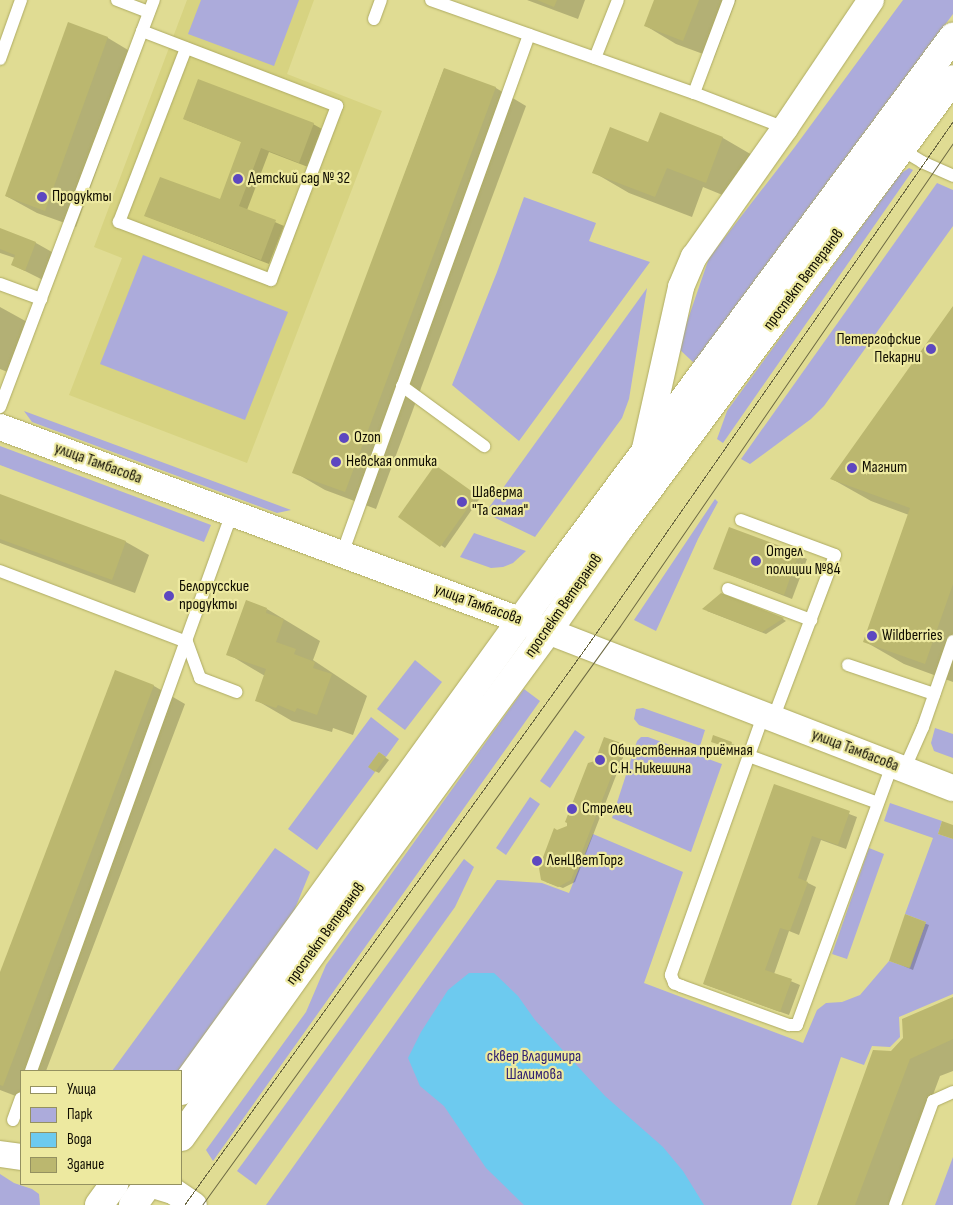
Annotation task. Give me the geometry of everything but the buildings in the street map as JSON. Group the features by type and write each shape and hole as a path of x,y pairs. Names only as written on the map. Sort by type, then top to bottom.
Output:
{"main road":[{"name":"проспект Ветеранов","path":"182,1136 332,925 548,631 891,143 953,36"},
{"name":"проспект Ветеранов","path":"182,1090 644,453 891,143 953,79"},
{"path":"99,1205 113,1185"},
{"path":"133,1205 148,1185"}],"street":[{"path":"644,453 681,287 694,257 872,0"},
{"name":"улица Тамбасова","path":"0,427 522,621 768,718 953,788"},
{"path":"0,1154 20,1157"},
{"path":"152,1185 173,1191 194,1205"}],"lane":[{"path":"0,59 21,0"},
{"path":"0,407 152,6 117,0"},
{"path":"374,19 382,0"},
{"path":"431,0 694,93 785,128"},
{"path":"595,58 618,0"},
{"path":"694,93 729,0"},
{"path":"142,31 337,106 270,280 119,222 186,48"},
{"path":"342,554 529,35"},
{"path":"891,143 953,176"},
{"path":"0,284 41,299"},
{"path":"402,386 484,446"},
{"path":"31,1070 232,513"},
{"path":"741,520 835,555 811,620 768,718 749,756 672,975 674,983 789,1025 797,1025 878,804 934,694 953,641"},
{"path":"0,571 187,642 200,678 236,692"},
{"path":"728,589 811,620"},
{"path":"848,665 934,694"},
{"path":"749,756 878,804"},
{"path":"895,1205 933,1101 953,1092"},
{"path":"13,1120 20,1101"}],"shaded area":[{"name":"Детский сад № 32","path":"187,0 314,0 287,74 382,111 247,463 69,395 122,258 94,247"}],"green space":[{"path":"201,0 299,0 274,66 188,34"},
{"path":"903,0 953,0 953,14 694,363 678,348 709,258 794,148"},
{"path":"909,168 913,170 723,443 717,439 727,411 900,174"},
{"path":"937,183 953,190 953,226 824,406 811,419 750,464 741,459"},
{"path":"524,197 596,223 589,241 650,262 519,441 452,385 497,272"},
{"path":"143,255 288,312 245,420 100,364"},
{"path":"647,288 629,399 622,418 535,537 485,513"},
{"path":"24,411 291,510 277,513 32,422"},
{"path":"0,446 211,525 204,542 0,465"},
{"path":"715,499 718,502 698,539 656,631 634,620"},
{"path":"474,533 526,551 513,563 503,567 491,568 460,557"},
{"path":"415,660 442,682 405,730 377,709"},
{"path":"524,689 540,701 213,1161 206,1150 306,1012 326,965"},
{"path":"643,708 705,730 700,746 639,725 634,719 636,709"},
{"path":"371,717 399,739 386,757 379,752 369,767 375,772 317,850 288,829"},
{"path":"935,728 953,734 953,758 934,751 931,743"},
{"path":"575,730 585,737 550,788 540,781"},
{"path":"641,737 648,737 722,764 691,852 612,818 637,741"},
{"path":"530,797 540,804 506,855 496,848"},
{"name":"сквер Владимира Шалимова","path":"890,803 942,821 938,834 953,839 953,994 899,1017 900,1037 890,1047 872,1046 864,1065 841,1057 791,1205 266,1205 497,880 542,883 569,893 593,834 683,872 644,983 803,1043 817,1010 826,1003 842,1002 860,995 889,961 910,968 926,922 905,914 933,838 884,821"},
{"path":"275,848 310,872 285,933 182,1070 113,1070"},
{"path":"869,848 884,854 847,959 832,954"},
{"path":"464,859 474,867 455,907 256,1185 237,1171"},
{"path":"953,1157 953,1205 935,1205"},
{"path":"0,1174 14,1183 32,1189 39,1194 40,1205 0,1205"}],"water":[{"path":"469,973 494,973 518,996 535,1020 605,1096 663,1147 683,1171 704,1205 524,1205 486,1168 444,1106 420,1086 408,1058 421,1032 448,990"}],"tram line":[{"path":"184,1205 586,647 953,121"},
{"path":"202,1205 620,626 953,143"}],"place":[{"name":"Детский сад № 32","path":"238,179"},
{"name":"Продукты","path":"42,197"},
{"name":"Петергофские Пекарни","path":"931,349"},
{"name":"Ozon","path":"344,438"},
{"name":"Невская оптика","path":"336,462"},
{"name":"Магнит","path":"852,468"},
{"name":"Шаверма \"Та самая\"","path":"462,502"},
{"name":"Отдел полиции №84","path":"756,561"},
{"name":"Белорусские продукты","path":"169,596"},
{"name":"Wildberries","path":"872,636"},
{"name":"Общественная приёмная С.Н. Никешина","path":"600,760"},
{"name":"Стрелец","path":"572,809"},
{"name":"ЛенЦветТорг","path":"537,861"}]}
